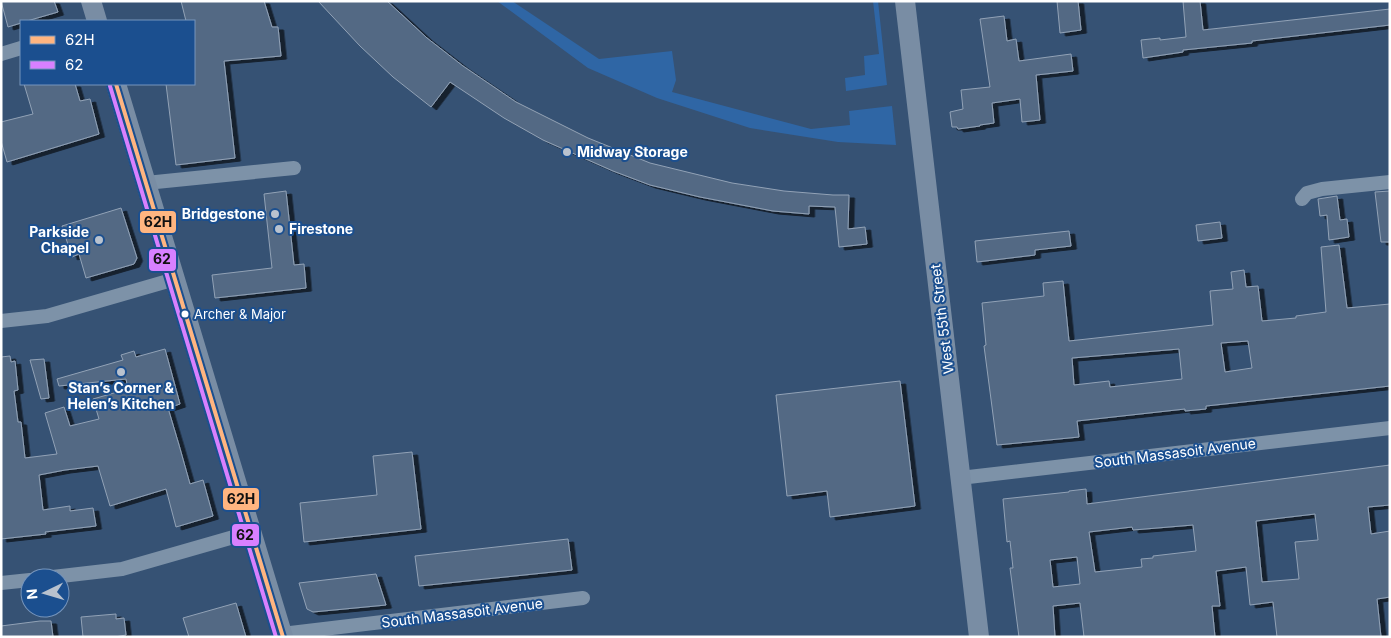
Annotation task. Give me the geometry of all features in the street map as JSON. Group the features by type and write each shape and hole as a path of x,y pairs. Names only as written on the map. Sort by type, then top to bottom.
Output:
{"main road":[{"path":"91,1 97,20"},
{"name":"West 55th Street","path":"905,1 979,637"},
{"path":"116,85 282,635"}],"street":[{"path":"1,54 20,48"},
{"path":"146,183 294,168"},
{"path":"1302,199 1307,193 1322,189 1390,182"},
{"path":"1,321 47,316 175,279"},
{"name":"South Massasoit Avenue","path":"960,478 1390,428"},
{"path":"70,575 122,569 251,532"},
{"path":"1,583 20,581"},
{"name":"South Massasoit Avenue","path":"282,635 583,598"}],"shaded area":[{"path":"497,1 512,1 599,59 672,51 676,80 672,92 811,129 850,125 849,111 892,106 896,145 838,142 750,128 657,98 588,68"},
{"path":"873,1 878,1 887,85 846,91 845,78 865,75 864,56 879,54"}],"building":[{"path":"1,1 54,1 58,12 30,20 20,20 20,23 8,27"},
{"path":"181,1 264,1 272,27 278,27 281,56 224,61 235,158 176,165 166,85 195,85 195,20 186,20"},
{"path":"318,1 387,1 427,38 463,66 516,102 588,138 650,163 732,183 784,191 849,195 848,229 865,227 867,244 839,247 835,207 809,206 809,214 773,211 650,185 613,171 543,140 504,118 450,82 431,107 393,77 360,46"},
{"path":"1057,1 1078,1 1081,30 1060,33"},
{"path":"1183,1 1200,1 1203,30 1390,9 1390,25 1183,50 1183,52 1143,58 1141,40 1186,37"},
{"path":"1004,16 1007,41 1016,39 1019,61 1071,54 1073,71 1036,75 1040,120 1022,122 1020,99 992,103 994,123 958,129 957,127 952,127 950,112 963,109 961,90 990,87 980,19"},
{"path":"24,85 75,85 80,101 90,99 99,134 7,162 1,141 1,122 33,114"},
{"name":"Firestone","path":"286,191 294,265 304,264 306,288 215,298 212,275 272,268 264,194"},
{"path":"1390,191 1390,242 1381,242 1375,192"},
{"path":"1337,196 1340,220 1347,219 1349,237 1329,240 1327,215 1320,216 1318,199"},
{"name":"Parkside Chapel","path":"121,208 137,258 134,264 86,278 79,254 72,257 62,226"},
{"path":"1220,222 1222,238 1198,241 1196,225"},
{"path":"1069,231 1071,246 1035,250 1035,255 977,262 975,241"},
{"path":"1339,245 1347,308 1390,304 1390,386 1206,406 1206,409 1185,411 1185,409 1077,421 1079,437 997,445 984,346 986,345 982,303 1044,296 1043,283 1063,281 1069,341 1213,325 1210,291 1233,289 1231,272 1244,270 1246,287 1258,286 1262,321 1296,318 1296,316 1326,312 1321,247","holes":["1248,341 1252,368 1225,372 1221,343","1179,349 1182,379 1110,387 1109,381 1074,385 1072,358"]},
{"path":"165,349 180,404 168,408 190,484 203,480 213,516 176,527 166,489 110,506 98,466 39,475 43,510 70,506 70,511 93,508 96,526 1,539 1,357 10,356 11,362 15,361 18,390 14,391 18,422 21,422 25,458 57,454 45,413 64,407 70,426 99,419 93,399 128,389 126,379 59,386 57,379 123,360 121,355 134,351 136,357"},
{"path":"44,359 49,398 41,399 30,360"},
{"path":"900,381 915,506 830,517 827,491 787,496 776,395"},
{"path":"412,452 421,529 304,542 300,503 377,495 373,456"},
{"path":"1390,465 1390,505 1368,507 1371,534 1390,531 1390,597 1377,599 1381,637 1277,637 1273,602 1250,605 1246,567 1216,571 1220,606 1212,606 1215,637 1084,637 1080,603 1053,606 1055,637 1019,637 1010,568 1013,568 1010,541 1007,542 1003,499 1086,489 1087,504","holes":["1315,514 1318,540 1295,542 1299,579 1262,582 1256,521","1193,525 1196,551 1141,559 1142,567 1095,572 1089,532 1132,527 1133,530","1077,557 1080,584 1053,587 1050,560"]},
{"path":"568,539 572,570 419,586 415,556"},
{"path":"376,574 386,605 313,612 307,609 299,583"},
{"path":"236,603 246,637 189,637 183,618"},
{"path":"116,614 116,619 124,618 126,635 83,637 81,617"},
{"path":"51,621 53,637 1,637 1,626"}],"transit line":[{"name":"62H","path":"116,85 283,637"},
{"name":"62","path":"110,86 276,637"}],"place":[{"name":"Midway Storage","path":"567,152"},
{"name":"Bridgestone","path":"275,214"},
{"name":"Firestone","path":"279,229"},
{"name":"Parkside Chapel","path":"99,240"},
{"name":"Archer & Major","path":"185,314"},
{"name":"Stan’s Corner & Helen’s Kitchen","path":"121,372"}]}
